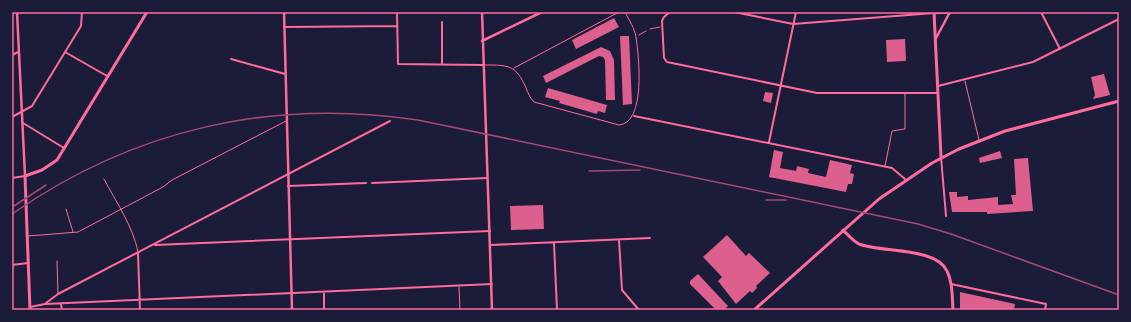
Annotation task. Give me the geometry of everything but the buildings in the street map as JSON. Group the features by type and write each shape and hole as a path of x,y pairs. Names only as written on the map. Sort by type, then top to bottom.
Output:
{"main road":[{"path":"30,308 25,176 53,164 147,12"},
{"path":"934,13 941,157"},
{"path":"755,310 879,199 905,179 941,157 979,140 1018,127 1119,102"},
{"path":"843,230 858,243 871,248 931,257 943,265 948,272 951,284 953,310"}],"street":[{"path":"12,178 25,176 17,12"},
{"path":"12,117 32,106 81,26 82,12"},
{"path":"284,12 292,310"},
{"path":"397,12 398,64 483,65"},
{"path":"482,12 492,310"},
{"path":"482,41 542,12"},
{"path":"670,12 663,18 662,27 664,58 666,62 820,94 937,93"},
{"path":"734,12 793,24 954,12"},
{"path":"769,142 796,12"},
{"path":"935,40 950,12"},
{"path":"1041,12 1060,49"},
{"path":"937,86 1033,62 1119,19"},
{"path":"442,22 442,64"},
{"path":"284,27 397,26"},
{"path":"12,55 18,52"},
{"path":"65,52 107,76"},
{"path":"231,59 285,74"},
{"path":"634,116 769,142 895,169 905,179"},
{"path":"45,304 58,294 390,121"},
{"path":"22,122 64,148"},
{"path":"941,157 946,216"},
{"path":"372,183 487,178"},
{"path":"288,186 366,184"},
{"path":"153,245 490,231"},
{"path":"490,245 650,238"},
{"path":"619,240 621,287 625,295 638,310"},
{"path":"554,243 557,310"},
{"path":"138,253 140,310"},
{"path":"12,265 28,263"},
{"path":"30,308 45,304 492,284"},
{"path":"951,284 1046,304 1045,310"},
{"path":"324,292 324,310"},
{"path":"61,304 62,310"}],"lane":[{"path":"514,68 619,12"},
{"path":"483,65 502,65 514,68 521,77 529,95 534,102 618,126 624,124 634,116 639,95 636,36 625,12"},
{"path":"965,80 979,140"},
{"path":"885,167 892,131 905,129 905,94"},
{"path":"27,236 74,233 121,210 164,187 172,180 286,121"},
{"path":"104,179 136,240 138,253"},
{"path":"66,209 74,233"},
{"path":"57,261 58,294"},
{"path":"459,285 460,310"}],"path":[{"path":"650,28 662,27"},
{"path":"636,36 646,31"}],"railway":[{"path":"12,214 58,185 106,160 156,141 206,127 258,118 310,113 364,114 418,120 918,224 951,234 1119,295"},
{"path":"589,171 640,170"},
{"path":"14,206 46,185"},
{"path":"766,200 786,200"}]}
